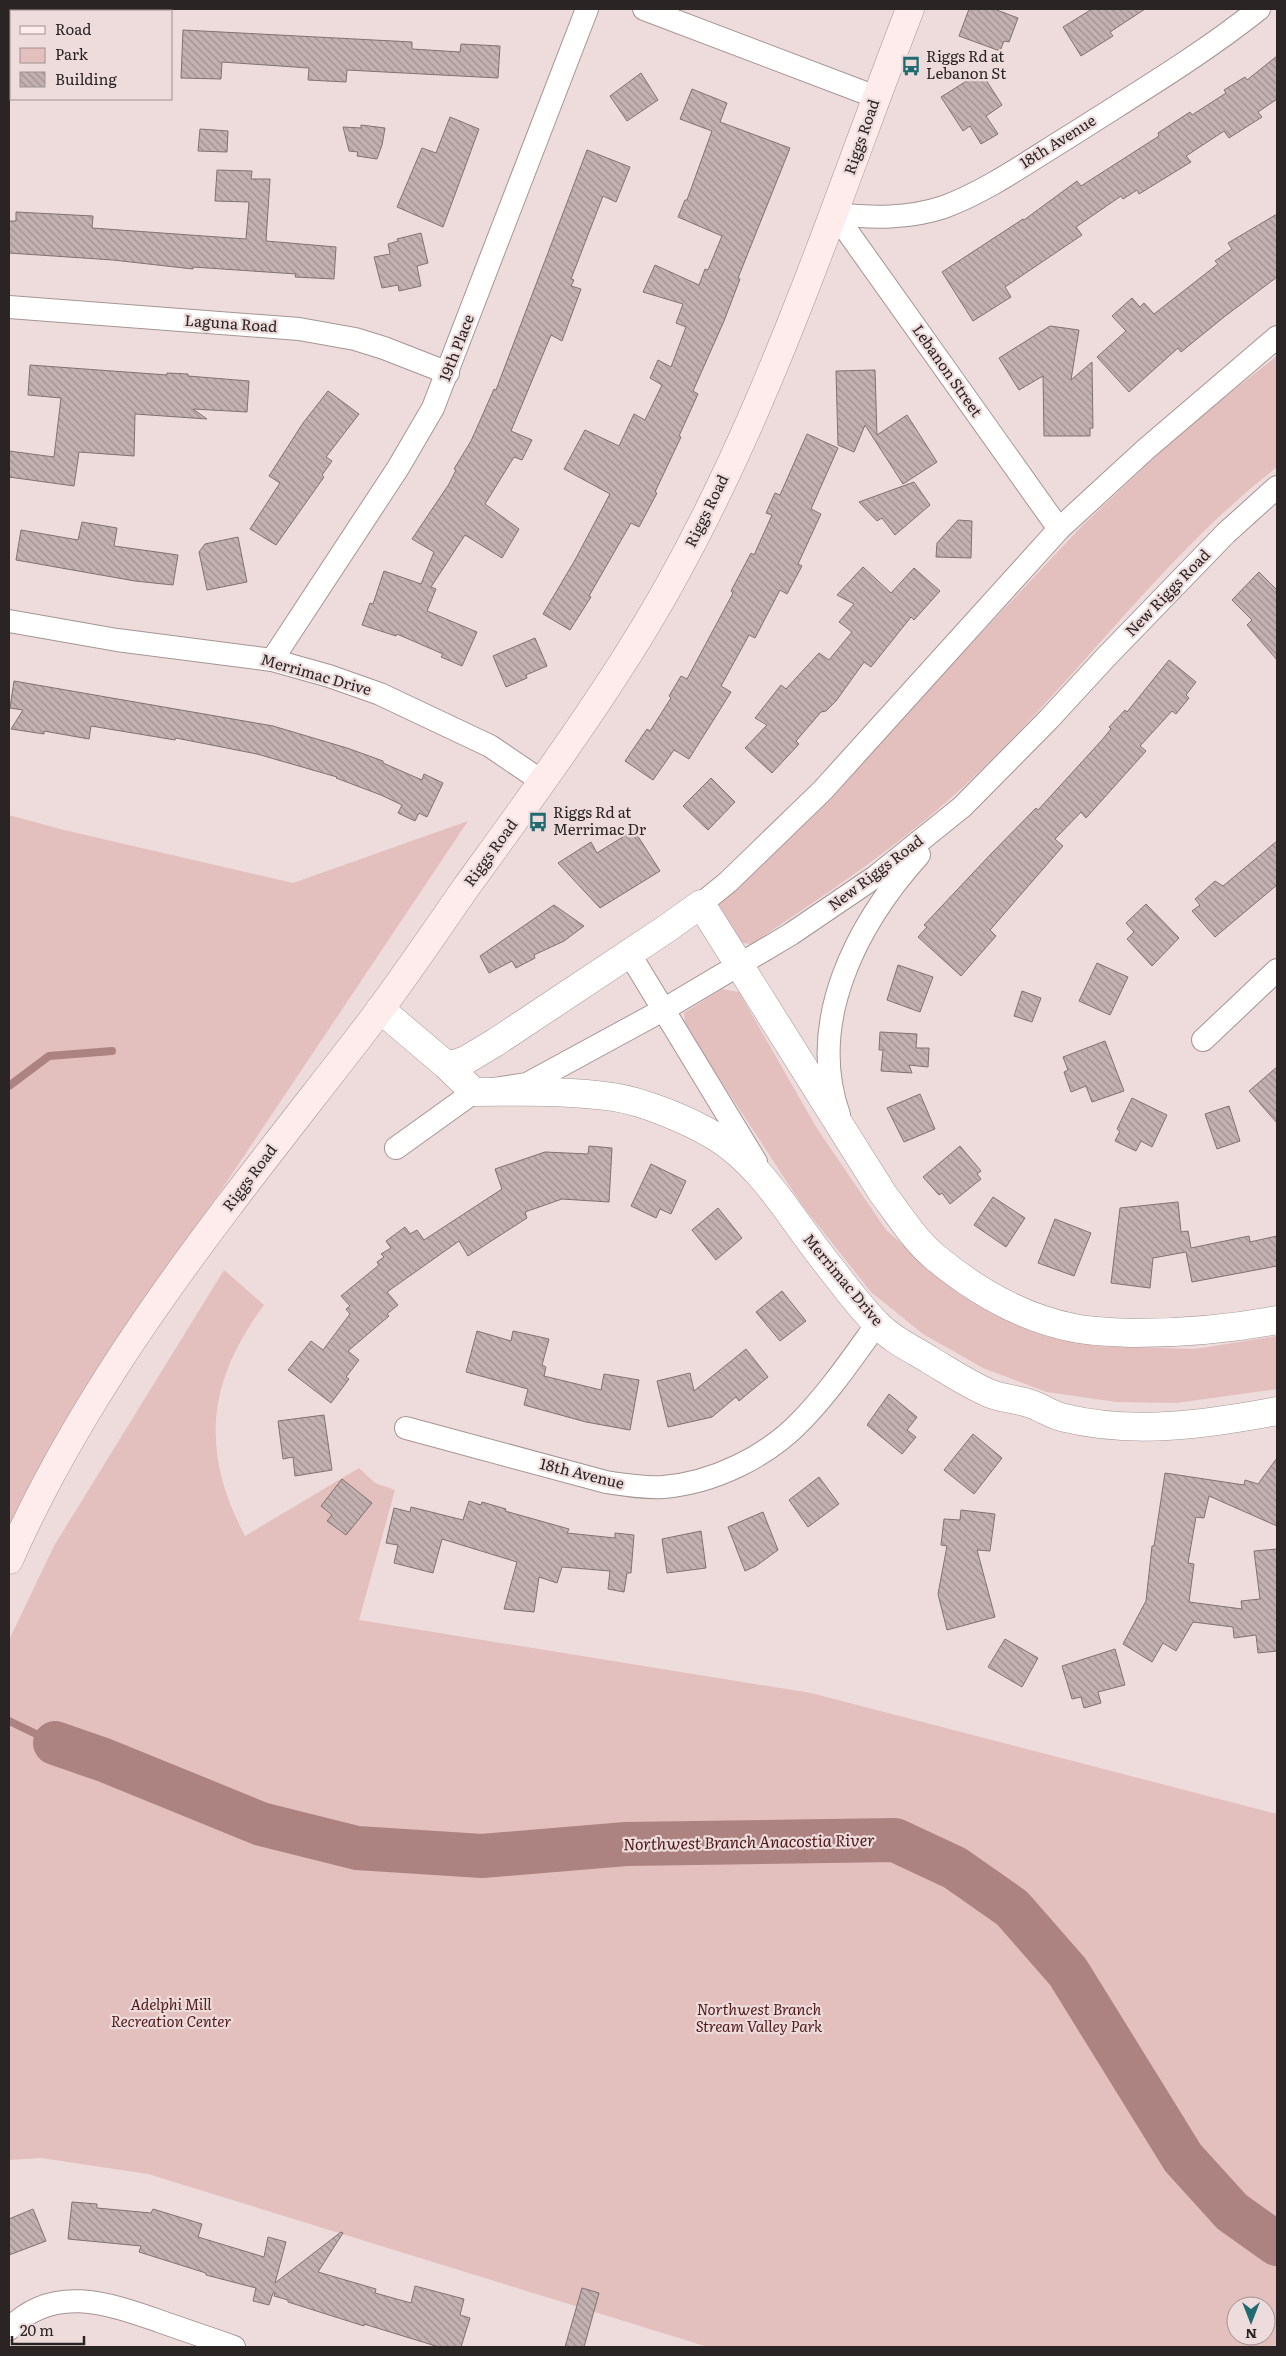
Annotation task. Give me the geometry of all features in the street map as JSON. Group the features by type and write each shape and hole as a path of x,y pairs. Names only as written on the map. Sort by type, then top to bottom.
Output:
{"main road":[{"name":"Riggs Road","path":"9,1560 67,1444 142,1325 248,1179 380,1009 543,782 629,653 683,561 718,492 835,214 876,97 910,9"}],"street":[{"name":"19th Place","path":"272,660 420,434 448,373 587,9"},
{"path":"644,9 876,97"},
{"name":"18th Avenue","path":"835,214 875,218 906,216 942,207 968,196 1032,159 1170,72 1232,31 1259,9"},
{"name":"Lebanon Street","path":"835,214 1059,529"},
{"name":"Laguna Road","path":"9,307 307,330 355,339 384,348 448,373"},
{"path":"445,1064 455,1064 466,1060 496,1042 701,904 728,882 823,790 1059,529 1146,449 1277,337"},
{"name":"New Riggs Road","path":"396,1148 474,1092 528,1084 663,1010 740,966 875,877 962,807 1049,719 1213,546 1276,490"},
{"name":"Merrimac Drive","path":"9,621 117,640 272,660 329,676 380,694 490,746 543,782"},
{"path":"845,1133 836,1107 830,1079 830,1042 834,1008 845,967 872,915 896,880 962,807"},
{"path":"701,904 883,1194 915,1236 935,1258 992,1297 1021,1311 1074,1328 1110,1332 1168,1334 1202,1332 1277,1320"},
{"name":"Merrimac Drive","path":"629,953 772,1188 828,1265 877,1324 902,1343 956,1377 992,1394 1030,1404 1063,1418 1129,1426 1181,1426 1277,1411"},
{"path":"1203,1040 1277,970"},
{"path":"380,1009 445,1064 474,1092 558,1092 616,1097 668,1114 693,1124 716,1137 737,1153 772,1188"},
{"name":"18th Avenue","path":"406,1428 606,1482 662,1487 686,1484 733,1468 758,1455 801,1422 829,1390 877,1324"},
{"path":"9,2329 17,2321 50,2304 73,2300 96,2302 122,2308 234,2347"}],"green space":[{"path":"1277,356 1277,467 1198,537 1161,575 1017,734 953,796 898,842 781,924 751,944 735,942 718,919 719,901 804,822 1081,527 1191,423"},
{"path":"9,815 64,830 293,883 468,821 135,1319 9,1536"},
{"path":"722,989 739,992 816,1127 886,1230 959,1294 1034,1328 1094,1346 1195,1349 1277,1336 1277,1389 1176,1403 1116,1402 1047,1392 983,1368 923,1334 871,1292 802,1205 685,1026 684,1013"},
{"name":"Northwest Branch Stream Valley Park","path":"224,1270 264,1305 245,1334 231,1362 221,1390 216,1417 216,1446 221,1475 231,1505 245,1536 359,1468 375,1483 395,1490 359,1620 811,1693 1277,1814 1277,2347 708,2347 148,2174 41,2158 9,2160 9,1640 54,1546"}],"building":[{"path":"969,9 994,9 1018,18 1009,42 1004,41 1000,51 959,36"},
{"path":"1092,9 1145,9 1110,32 1113,36 1081,56 1063,27"},
{"path":"183,30 412,42 412,49 460,52 461,44 500,46 498,78 347,70 346,82 308,80 309,68 222,62 221,79 181,78"},
{"path":"1277,56 1277,99 1258,112 1262,117 1229,138 1224,131 1186,156 1191,162 1139,194 1137,190 1123,199 1121,196 1076,227 1082,235 1005,287 1011,297 973,321 942,272 1024,220 1077,181 1081,186 1159,136 1158,133 1190,112 1192,115 1226,93 1224,90 1245,77 1247,80"},
{"path":"981,72 1002,105 986,116 998,134 981,144 970,126 963,131 941,97"},
{"path":"641,73 658,100 627,121 610,96"},
{"path":"692,89 727,103 720,122 790,148 738,278 740,279 724,321 693,391 698,394 679,436 681,437 655,492 657,493 639,527 631,523 589,596 591,597 570,630 543,614 575,560 610,494 564,469 585,430 619,446 634,414 645,420 662,385 650,378 658,360 671,367 686,327 676,323 683,304 643,292 655,265 699,285 705,269 708,270 722,236 678,217 685,200 687,200 712,131 680,119"},
{"path":"450,117 479,129 443,227 397,207 422,148 436,153"},
{"path":"361,125 385,128 377,159 357,156 358,152 349,151 343,127 361,128"},
{"path":"200,129 228,131 227,152 198,151"},
{"path":"587,150 630,167 616,202 603,196 571,279 574,280 571,286 581,289 562,341 551,335 511,431 532,440 522,460 514,457 485,504 519,529 502,558 465,535 431,587 436,589 427,611 477,632 462,666 441,657 443,654 397,634 396,636 362,625 370,603 373,604 384,571 421,584 434,552 412,539 449,484 456,470 454,469 471,441 494,389 496,390"},
{"path":"217,170 252,171 251,179 270,179 266,241 336,247 334,279 295,277 296,274 193,267 193,269 113,260 9,253 9,221 16,221 16,212 93,216 92,228 246,239 249,202 215,201"},
{"path":"1277,214 1277,277 1181,352 1178,348 1129,392 1097,357 1126,331 1112,316 1132,298 1140,307 1144,303 1154,314 1218,264 1215,261 1232,249 1228,243"},
{"path":"421,233 428,263 417,266 421,286 399,291 398,285 382,288 374,257 390,254 388,244 398,241 397,239"},
{"path":"1050,326 1079,330 1071,380 1092,362 1093,428 1090,428 1090,436 1044,436 1043,376 1019,390 999,358"},
{"path":"30,365 167,375 167,373 188,374 188,376 249,381 247,412 193,409 207,419 135,414 134,456 79,452 74,486 9,477 9,451 54,457 61,398 28,395"},
{"path":"875,370 877,435 907,415 937,462 903,484 865,425 854,452 838,445 836,371"},
{"path":"328,391 359,414 326,457 332,461 322,475 324,477 276,545 250,529 280,483 269,476 303,423"},
{"path":"807,434 838,448 811,509 821,514 798,564 802,566 787,594 780,590 755,638 749,635 721,686 731,692 689,759 674,750 653,780 625,761 647,729 650,731 671,698 669,696 681,676 687,679 733,593 731,591 751,553 754,555 772,515 766,513 775,493 780,495"},
{"path":"914,482 930,505 895,535 882,518 877,521 859,502"},
{"path":"958,520 972,521 971,558 936,557 937,543"},
{"path":"82,522 117,528 114,546 178,555 173,585 135,581 16,560 21,530 78,540"},
{"path":"238,537 247,582 207,590 199,552 205,544"},
{"path":"863,567 891,593 914,568 940,591 914,620 911,617 871,667 864,662 836,701 826,711 821,712 796,741 799,744 772,773 745,748 767,725 755,718 781,685 786,689 819,653 829,660 852,632 839,622 854,604 837,595"},
{"path":"1259,572 1277,590 1277,660 1247,625 1252,620 1232,600"},
{"path":"535,638 547,666 526,675 527,678 506,687 493,656"},
{"path":"1169,660 1196,682 1186,695 1189,698 1176,714 1172,711 1140,746 1146,751 1086,818 1081,812 1055,839 1063,846 990,930 996,936 961,976 918,937 927,927 924,925 1036,808 1038,810 1102,740 1111,729 1109,727 1125,710 1127,712"},
{"path":"14,681 273,726 383,761 383,763 422,780 424,774 443,783 427,817 419,813 415,821 398,813 402,805 381,795 337,777 257,754 176,738 175,740 91,726 89,739 44,731 44,734 11,729 23,710 10,708"},
{"path":"711,778 735,802 708,830 683,806"},
{"path":"634,830 660,871 600,908 558,863 591,842 597,853"},
{"path":"1277,841 1277,885 1215,937 1192,911 1200,905 1195,899 1215,881 1223,886"},
{"path":"1146,904 1179,938 1152,966 1127,939 1134,932 1126,923"},
{"path":"554,905 584,926 564,941 534,955 535,958 516,968 512,961 489,973 480,956"},
{"path":"1097,963 1128,977 1110,1015 1079,1001"},
{"path":"898,965 933,977 920,1012 887,1000"},
{"path":"1022,991 1041,998 1032,1022 1014,1016"},
{"path":"880,1032 917,1034 916,1048 929,1048 928,1067 909,1065 912,1073 881,1071 883,1050 879,1050"},
{"path":"1105,1041 1124,1091 1092,1102 1086,1086 1071,1092 1064,1072 1068,1070 1063,1057"},
{"path":"1277,1067 1277,1123 1249,1091"},
{"path":"920,1094 935,1129 904,1142 887,1108"},
{"path":"1132,1098 1167,1115 1152,1147 1141,1141 1136,1151 1115,1141 1120,1131 1117,1129"},
{"path":"1229,1106 1240,1141 1217,1149 1205,1114"},
{"path":"589,1146 612,1148 609,1202 562,1199 525,1212 527,1218 468,1256 459,1241 387,1292 398,1305 387,1314 389,1316 348,1351 359,1360 346,1377 349,1379 331,1403 288,1370 311,1341 323,1350 350,1314 346,1309 350,1306 341,1296 379,1265 377,1262 384,1257 381,1254 391,1248 386,1241 405,1227 410,1234 417,1230 424,1240 502,1189 495,1169 545,1152 588,1154"},
{"path":"960,1146 981,1171 977,1174 981,1179 950,1204 942,1193 939,1195 923,1177"},
{"path":"651,1164 686,1181 671,1214 660,1209 656,1218 631,1206"},
{"path":"993,1197 1025,1218 1006,1247 974,1225"},
{"path":"1178,1202 1181,1232 1188,1231 1191,1248 1249,1236 1250,1242 1277,1236 1277,1266 1192,1282 1186,1252 1153,1258 1150,1288 1111,1283 1120,1208"},
{"path":"718,1208 742,1238 716,1260 692,1230"},
{"path":"1055,1219 1091,1233 1074,1276 1038,1263"},
{"path":"782,1291 806,1321 780,1341 756,1312"},
{"path":"477,1331 511,1341 513,1331 549,1339 542,1365 546,1367 544,1376 601,1390 604,1374 639,1380 630,1430 586,1422 524,1405 528,1389 466,1372"},
{"path":"746,1349 768,1377 739,1401 736,1397 712,1417 668,1427 657,1381 690,1373 694,1391"},
{"path":"889,1394 917,1417 907,1430 916,1437 902,1454 867,1425"},
{"path":"324,1415 332,1470 295,1476 293,1457 283,1459 278,1421"},
{"path":"973,1434 1002,1458 974,1494 944,1470"},
{"path":"1277,1458 1277,1526 1209,1496 1204,1518 1196,1517 1188,1563 1194,1564 1189,1602 1242,1609 1241,1601 1260,1599 1254,1551 1277,1549 1277,1651 1258,1653 1256,1635 1234,1638 1233,1627 1193,1622 1176,1651 1163,1643 1152,1662 1123,1644 1146,1601 1152,1546 1154,1546 1165,1473 1244,1485 1245,1480 1258,1484"},
{"path":"819,1477 839,1504 808,1527 789,1500"},
{"path":"342,1479 372,1503 346,1535 327,1521 332,1515 321,1506"},
{"path":"469,1501 481,1505 482,1502 506,1509 505,1511 569,1529 567,1533 615,1538 615,1533 634,1535 631,1573 627,1573 624,1592 608,1589 610,1571 562,1567 557,1583 539,1577 534,1612 504,1609 517,1562 442,1539 433,1573 394,1563 398,1545 386,1543 394,1508 410,1512 411,1507 463,1520"},
{"path":"961,1510 995,1514 990,1551 977,1550 995,1617 947,1630 938,1594 947,1546 941,1545 944,1519 960,1520"},
{"path":"763,1512 778,1550 756,1566 745,1571 728,1527"},
{"path":"701,1531 706,1568 667,1573 662,1539"},
{"path":"1005,1639 1038,1658 1022,1687 988,1667"},
{"path":"1115,1649 1125,1685 1098,1692 1101,1703 1084,1708 1081,1697 1072,1699 1062,1666"},
{"path":"72,2202 97,2204 97,2208 151,2213 153,2209 202,2224 198,2237 264,2257 268,2237 286,2242 275,2283 341,2232 343,2233 318,2272 376,2289 375,2293 411,2303 415,2286 464,2299 460,2315 470,2318 461,2347 439,2347 364,2324 364,2326 288,2302 288,2300 274,2296 275,2293 273,2293 269,2305 253,2301 256,2288 206,2275 206,2273 139,2252 141,2246 68,2239"},
{"path":"33,2209 46,2241 9,2255 9,2219"},
{"path":"582,2288 599,2293 584,2347 565,2347"}],"waterway":[{"path":"9,1086 49,1056 112,1051"},
{"path":"9,1721 55,1743"},
{"name":"Northwest Branch Anacostia River","path":"55,1743 104,1760 261,1824 357,1848 482,1856 626,1844 895,1840 955,1868 1012,1908 1068,1972 1183,2158 1232,2212 1277,2244"}],"place":[{"name":"Riggs Rd at Lebanon St","path":"911,66"},
{"name":"Riggs Rd at Merrimac Dr","path":"538,822"}],"park label":[{"name":"Adelphi Mill Recreation Center","path":"171,2014"}]}
